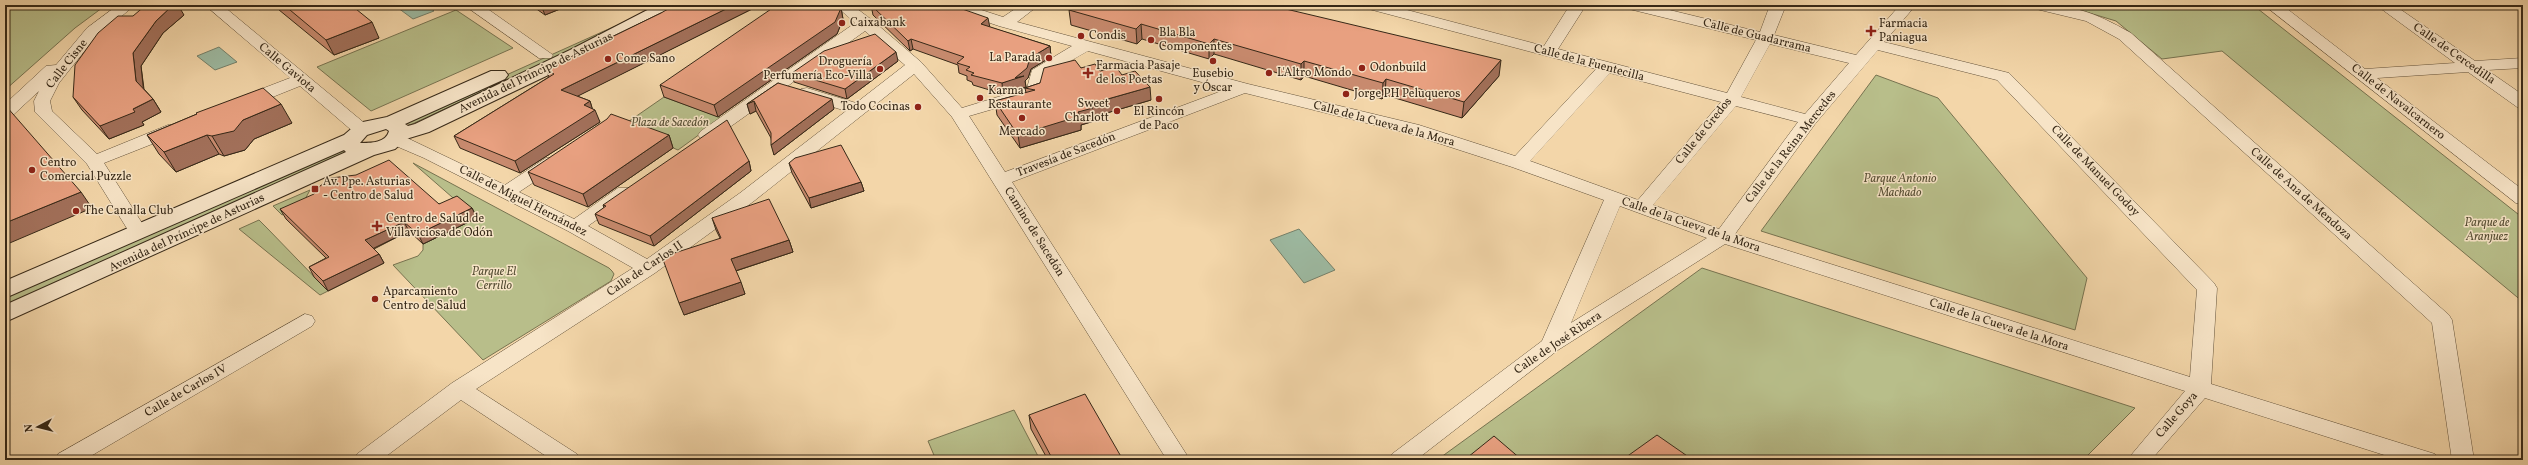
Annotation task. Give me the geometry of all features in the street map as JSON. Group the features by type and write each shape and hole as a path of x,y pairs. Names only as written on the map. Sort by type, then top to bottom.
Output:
{"street":[{"path":"5,113 93,32 127,5"},
{"name":"Calle Gaviota","path":"213,5 300,80 360,140"},
{"path":"472,5 545,55"},
{"name":"Avenida del Príncipe de Asturias","path":"395,132 545,55 648,5"},
{"name":"Avenida del Príncipe de Asturias","path":"395,132 422,128 650,17 670,5"},
{"name":"Camino de Sacedón","path":"844,5 915,65 959,114 1179,460"},
{"name":"Calle de la Cueva de la Mora","path":"951,5 1006,23 1244,88 1413,130 1518,163 1722,237 2428,460"},
{"path":"1006,23 1031,5"},
{"name":"Calle de la Fuentecilla","path":"1370,5 1420,11 1548,52 1731,101 1809,120"},
{"path":"1548,52 1578,5"},
{"name":"Calle de Guadarrama","path":"1630,5 1860,61"},
{"name":"Calle de Gredos","path":"1641,208 1731,101 1765,38 1778,5"},
{"name":"Calle de la Reina Mercedes","path":"1722,237 1809,120 1860,61 1876,45 1908,5"},
{"name":"Calle de Ana de Mendoza","path":"2037,5 2091,17 2125,36 2442,320 2463,460"},
{"name":"Calle de Navalcarnero","path":"2272,5 2523,199"},
{"name":"Calle de Cercedilla","path":"2384,5 2523,103"},
{"path":"696,143 866,23"},
{"name":"Calle Cisne","path":"93,32 51,82 42,101 44,112 94,161 138,232"},
{"path":"959,114 1035,91 1038,73 1086,45"},
{"name":"Calle de Manuel Godoy","path":"1876,45 2003,76 2207,288 2200,389"},
{"path":"2362,74 2523,62"},
{"name":"Calle de Carlos II","path":"365,460 460,389 648,268 747,197 915,65"},
{"path":"1518,163 1606,68"},
{"path":"226,109 300,80"},
{"path":"778,85 859,109"},
{"name":"Travesía de Sacedón","path":"1001,180 1244,88"},
{"path":"94,161 190,123"},
{"path":"360,140 383,146 395,132"},
{"name":"Calle de Miguel Hernández","path":"395,132 430,154 574,227 648,268"},
{"name":"Avenida del Príncipe de Asturias","path":"5,290 138,232 360,140"},
{"name":"Avenida del Príncipe de Asturias","path":"5,314 360,140"},
{"path":"505,193 565,154"},
{"path":"574,227 638,183"},
{"path":"1551,345 1614,198"},
{"name":"Calle de José Ribera","path":"1400,460 1551,345 1722,237"},
{"name":"Calle de Carlos IV","path":"66,460 305,321"},
{"path":"460,389 569,460"},
{"name":"Calle Goya","path":"2138,460 2200,389"}],"green space":[{"path":"5,5 106,5 75,28 5,90"},
{"path":"656,5 663,5 646,16 410,125 404,121 642,14"},
{"name":"Parque de Aranjuez","path":"2063,5 2253,5 2523,218 2523,302 2222,51 2162,59 2116,21"},
{"path":"456,10 513,48 371,111 317,67"},
{"name":"Parque Antonio Machado","path":"1876,75 1938,98 2087,278 2075,330 1761,231"},
{"name":"Plaza de Sacedón","path":"664,97 722,118 678,150 622,126"},
{"path":"343,148 349,152 5,306 5,297"},
{"name":"Parque El Cerrillo","path":"413,163 609,268 614,274 611,281 483,360 393,265 418,256 423,250 423,244 476,218"},
{"path":"310,190 302,205 282,215 273,206"},
{"path":"259,220 328,291 320,295 239,229"},
{"path":"1702,268 2135,408 2083,460 1437,460"},
{"path":"1014,410 1039,458 1033,460 936,460 928,441"}],"shaded area":[{"path":"394,5 427,5 434,11 413,19"},
{"path":"219,47 237,62 215,70 197,56"},
{"path":"1299,229 1335,270 1304,283 1270,240"}],"building":[{"path":"146,5 173,5 156,21 133,53 136,81 153,99 133,109 135,112 100,126 73,97 75,65 98,33 118,16 133,16"},
{"path":"284,5 351,5 372,22 326,40"},
{"path":"675,5 734,5 561,90 590,101 584,105 595,110 515,161 454,136 554,74 546,69"},
{"path":"777,5 838,5 841,8 835,22 714,105 660,85"},
{"path":"871,5 951,5 988,18 981,24 1050,46 1030,58 1027,68 1015,78 1024,76 1002,83 971,75 974,73 966,70 970,67 957,63 964,57 911,39 908,41"},
{"name":"Odonbuild","path":"1075,5 1269,5 1501,60 1464,102 1386,79 1383,83 1304,61 1301,64 1214,39 1209,44 1141,24 1136,29 1069,10"},
{"path":"875,34 896,52 845,89 792,73 824,51"},
{"path":"1075,60 1081,68 1095,64 1100,71 1116,67 1122,75 1135,71 1150,87 1090,104 1093,108 1078,112 1080,116 1018,135 995,101 1035,90 1025,88 1040,83 1044,68"},
{"path":"778,83 832,99 771,145 771,133 754,101 747,104"},
{"path":"263,88 281,104 243,120 234,131 212,136 207,135 164,152 147,135 197,114 196,113"},
{"name":"Centro Comercial Puzzle","path":"5,106 81,192 5,223"},
{"path":"611,114 669,135 583,194 528,172 607,119"},
{"path":"727,120 749,161 650,236 595,214 606,206 603,205"},
{"path":"841,145 861,182 809,198 789,163 795,158"},
{"name":"Centro de Salud de Villaviciosa de Odón","path":"389,160 439,204 457,196 472,208 418,234 404,222 365,240 379,254 323,281 309,267 329,257 280,209 314,194 320,186 331,178 356,175"},
{"path":"769,199 789,240 731,259 741,282 679,303 662,257 721,238 712,218"},
{"path":"1085,394 1123,460 1053,460 1029,415"},
{"path":"1657,435 1693,460 1622,460"},
{"path":"1494,436 1522,460 1471,460 1468,457"}],"place":[{"name":"Caixabank","path":"842,23"},
{"name":"Farmacia Paniagua","path":"1871,31"},
{"name":"Condis","path":"1081,36"},
{"name":"Bla Bla Componentes","path":"1151,40"},
{"name":"La Parada","path":"1049,58"},
{"name":"Come Sano","path":"608,59"},
{"name":"Eusebio y Óscar","path":"1213,61"},
{"name":"Odonbuild","path":"1362,68"},
{"name":"Droguería Perfumería Eco-Villa","path":"880,69"},
{"name":"Farmacia Pasaje de los Poetas","path":"1088,73"},
{"name":"L'Altro Mondo","path":"1269,73"},
{"name":"Jorge PH Peluqueros","path":"1346,94"},
{"name":"Karma Restaurante","path":"980,98"},
{"name":"El Rincón de Paco","path":"1159,99"},
{"name":"Todo Cocinas","path":"918,107"},
{"name":"Sweet Charlott","path":"1117,111"},
{"name":"Mercado","path":"1022,118"},
{"name":"Centro Comercial Puzzle","path":"32,170"},
{"name":"Av. Ppe. Asturias - Centro de Salud","path":"315,189"},
{"name":"The Canalla Club","path":"76,211"},
{"name":"Centro de Salud de Villaviciosa de Odón","path":"377,226"},
{"name":"Aparcamiento Centro de Salud","path":"375,299"}]}
